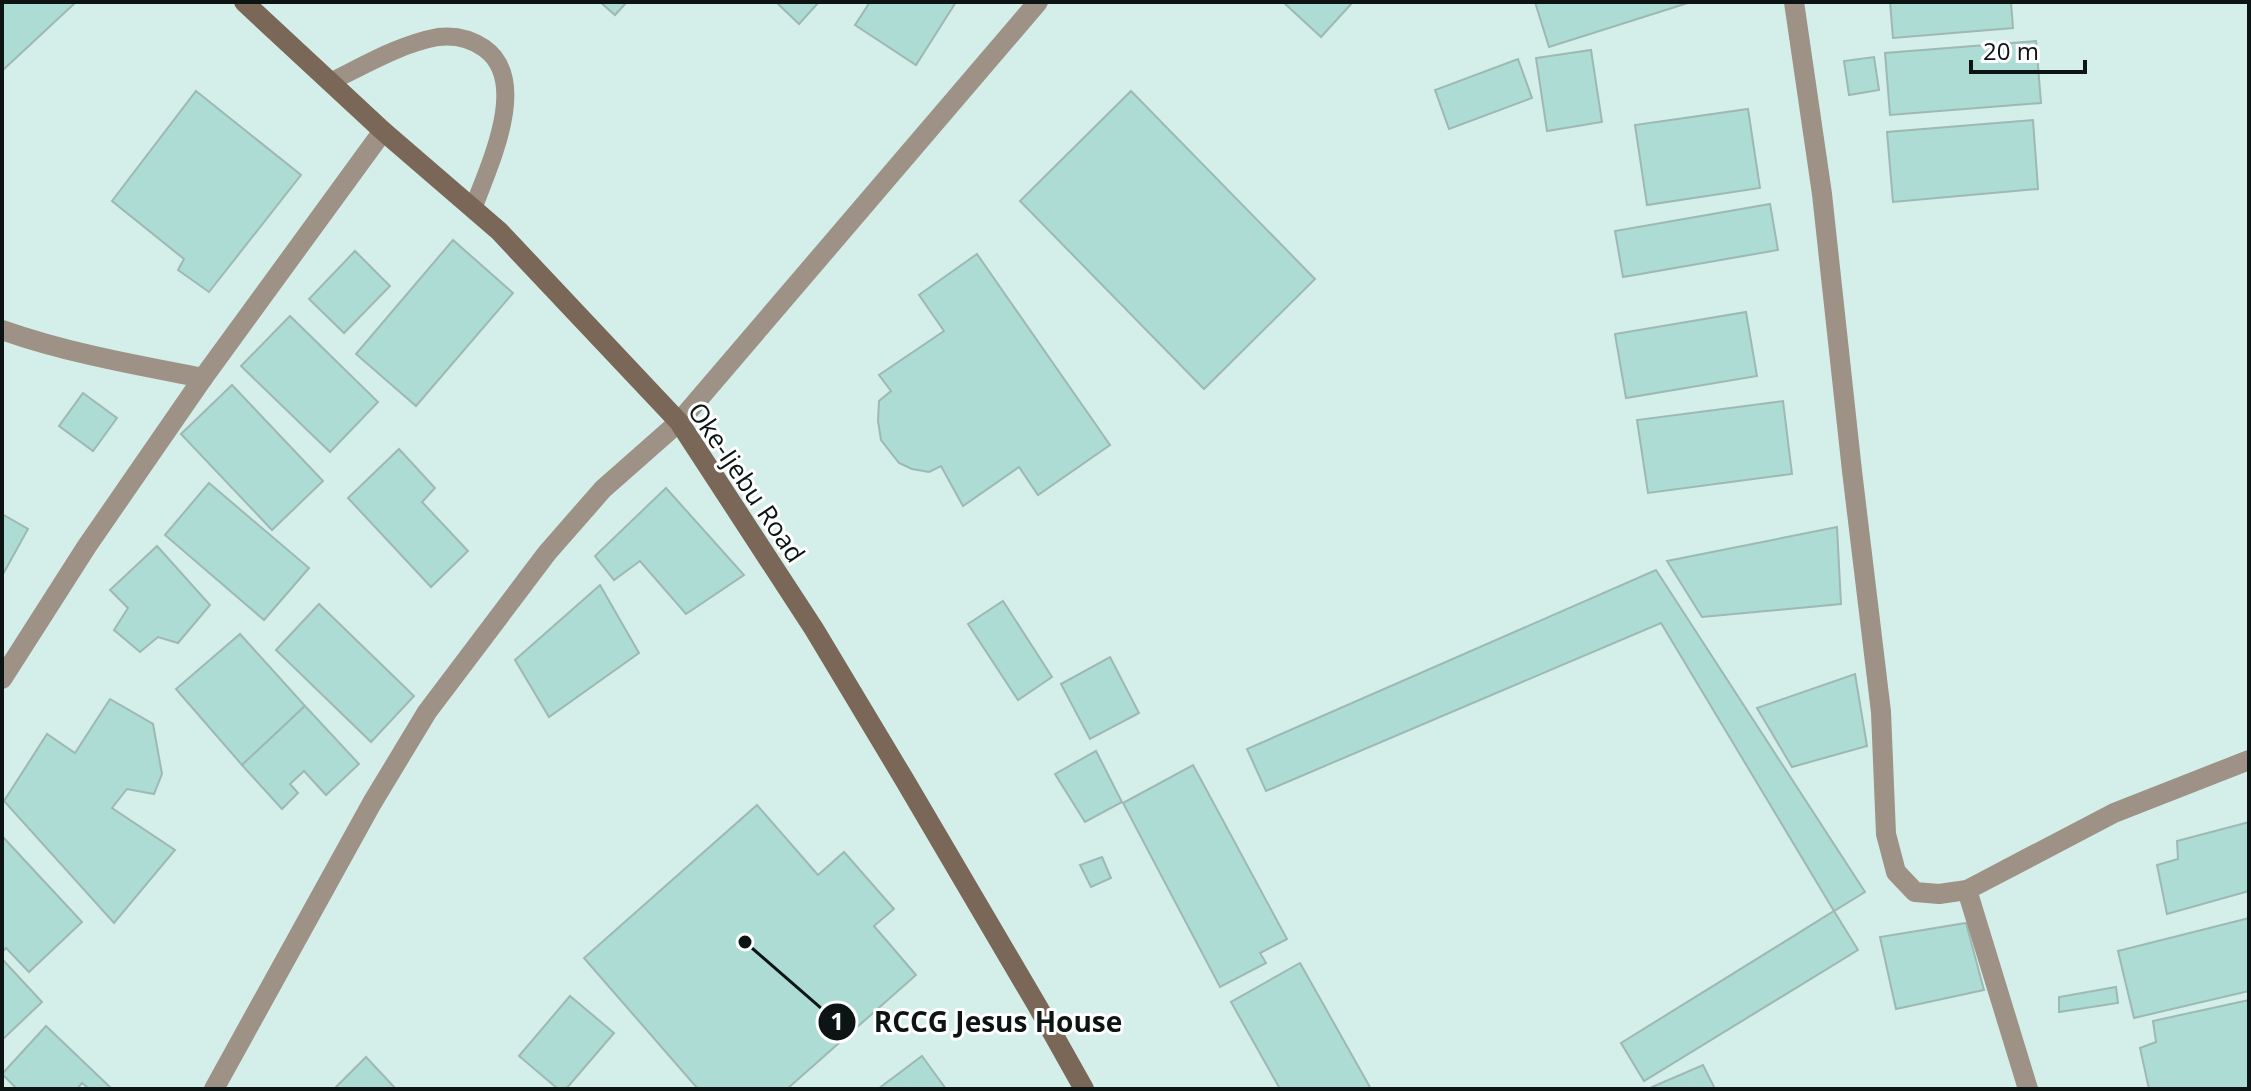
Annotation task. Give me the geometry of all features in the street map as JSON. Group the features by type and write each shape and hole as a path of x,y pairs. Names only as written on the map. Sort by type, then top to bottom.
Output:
{"main road":[{"name":"Oke-Ijebu Road","path":"244,2 383,131 499,231 679,422 814,629 1084,1089"}],"street":[{"path":"214,1089 372,803 427,712 547,553 603,489 679,422 1038,2"},
{"path":"1794,2 1822,194 1881,712 1886,834 1896,872 1915,892 1939,894 1967,890 2114,813 2249,760"},
{"path":"2,679 87,546 203,378 383,131"},
{"path":"2,330 111,360 203,378"},
{"path":"1967,890 2028,1089"}],"lane":[{"path":"330,82 399,49 435,38 449,36 473,41 492,54 503,71 506,94 500,135 473,209"}],"building":[{"path":"2,2 76,2 2,71"},
{"path":"600,2 627,2 615,15"},
{"path":"776,2 819,2 799,24"},
{"path":"870,2 956,2 916,65 855,25"},
{"path":"1283,2 1353,2 1321,37"},
{"path":"1535,2 1691,2 1549,47"},
{"path":"1890,2 2011,2 2013,28 1893,38"},
{"path":"2036,41 2041,103 1890,115 1885,53"},
{"path":"1591,50 1602,122 1547,131 1536,58"},
{"path":"1874,57 1879,90 1849,95 1844,61"},
{"path":"1518,59 1532,98 1449,129 1435,90"},
{"path":"196,91 301,175 209,292 178,270 184,259 112,201"},
{"path":"1131,91 1315,279 1204,389 1020,201"},
{"path":"1748,109 1760,188 1647,205 1635,125"},
{"path":"2033,120 2038,189 1893,202 1887,132"},
{"path":"1770,204 1778,250 1623,277 1615,231"},
{"path":"453,240 513,293 416,406 356,354"},
{"path":"355,251 390,286 344,333 309,299"},
{"path":"977,254 1110,445 1038,495 1019,467 963,506 941,466 929,472 912,469 899,463 881,440 879,401 891,391 879,375 944,331 919,295"},
{"path":"1746,312 1757,376 1626,398 1615,334"},
{"path":"290,316 378,402 330,452 241,366"},
{"path":"232,385 323,481 272,530 181,434"},
{"path":"83,393 117,418 93,451 59,426"},
{"path":"1783,401 1792,474 1648,493 1637,420"},
{"path":"399,449 435,488 422,502 468,551 431,587 348,498"},
{"path":"209,483 309,568 264,620 165,535"},
{"path":"666,488 744,575 686,614 640,561 614,580 595,556"},
{"path":"2,514 28,529 2,576"},
{"path":"1837,527 1841,604 1702,617 1667,561"},
{"path":"157,546 210,605 178,643 158,637 140,652 114,630 128,608 110,590"},
{"path":"1656,570 1865,892 1834,911 1661,623 1266,791 1247,749"},
{"path":"600,585 639,653 549,717 515,660"},
{"path":"1003,601 1052,677 1018,700 968,624"},
{"path":"319,604 414,696 371,742 276,650"},
{"path":"240,634 305,706 242,765 176,689"},
{"path":"1110,657 1139,713 1090,739 1061,684"},
{"path":"1855,674 1867,746 1792,767 1757,708"},
{"path":"110,699 153,724 162,774 154,794 127,789 112,808 175,850 114,923 4,801 47,734 75,753"},
{"path":"305,706 359,764 326,795 304,771 290,784 298,793 282,809 242,765"},
{"path":"1096,751 1122,802 1085,822 1055,774"},
{"path":"1193,765 1287,939 1260,953 1266,963 1220,987 1123,803"},
{"path":"757,805 818,875 844,852 894,909 874,926 916,975 787,1089 698,1089 584,958"},
{"path":"2249,822 2249,891 2167,914 2157,865 2178,859 2177,841"},
{"path":"2,836 82,922 29,972 6,948 2,952"},
{"path":"1102,857 1111,878 1091,887 1080,865"},
{"path":"1834,911 1858,950 1644,1081 1621,1043"},
{"path":"2249,918 2249,991 2134,1018 2118,951"},
{"path":"1966,923 1984,990 1896,1009 1880,937"},
{"path":"2,959 42,1002 2,1040"},
{"path":"1300,963 1371,1089 1280,1089 1231,1002"},
{"path":"2116,987 2118,1003 2059,1012 2059,997"},
{"path":"570,996 614,1033 566,1089 558,1089 519,1056"},
{"path":"2249,1000 2249,1089 2149,1089 2140,1048 2156,1042 2153,1021"},
{"path":"46,1026 112,1089 86,1089 82,1083 77,1089 17,1089 2,1074"},
{"path":"922,1056 946,1089 878,1089"},
{"path":"366,1057 396,1089 334,1089"},
{"path":"1703,1065 1715,1089 1652,1087"}],"place":[{"name":"RCCG Jesus House","path":"745,942"}]}
